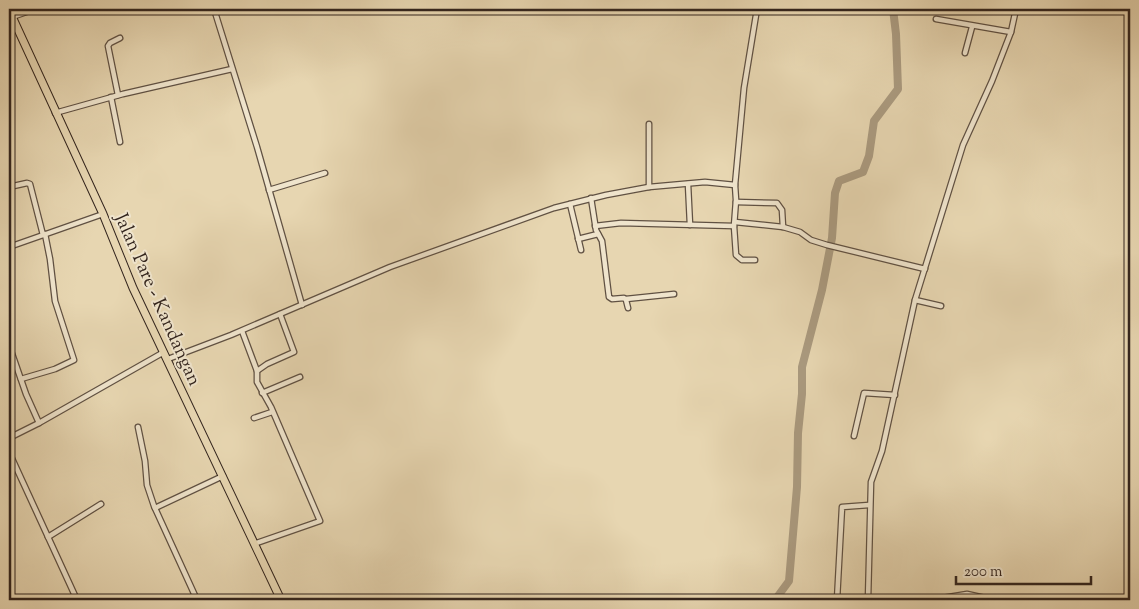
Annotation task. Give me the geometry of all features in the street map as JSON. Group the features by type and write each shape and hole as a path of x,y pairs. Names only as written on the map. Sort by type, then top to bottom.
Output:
{"main road":[{"name":"Jalan Pare - Kandangan","path":"10,13 103,214 133,288 281,600"}],"street":[{"path":"10,13 35,9"},
{"path":"214,9 302,305"},
{"path":"754,260 742,260 736,254 734,224 735,185 744,88 757,9"},
{"path":"868,600 870,482 882,451 914,300 963,145 992,81 1011,32 1016,9"},
{"path":"936,19 1011,32"},
{"path":"965,53 972,26"},
{"path":"118,95 108,46 120,38"},
{"path":"55,113 118,95 232,68"},
{"path":"111,97 120,142"},
{"path":"649,124 649,187"},
{"path":"269,190 325,173"},
{"path":"9,438 166,356 242,331 390,267 466,239 591,198 649,187 704,182 735,185"},
{"path":"9,187 29,183 50,259 55,301 74,360 55,369 21,379"},
{"path":"688,184 690,225"},
{"path":"591,198 595,226 602,241 609,297 611,299 626,299 674,294"},
{"path":"736,202 777,203 782,210 783,227"},
{"path":"570,204 581,250"},
{"path":"9,247 103,214"},
{"path":"595,226 621,224 734,224 783,227 800,232 811,240 827,245 925,269"},
{"path":"578,239 598,234"},
{"path":"626,299 628,308"},
{"path":"914,300 941,306"},
{"path":"257,371 267,364 294,352 280,314"},
{"path":"242,331 257,371 257,382 320,521 254,544"},
{"path":"9,344 39,423"},
{"path":"262,392 300,377"},
{"path":"854,436 864,393 894,395"},
{"path":"254,418 272,412"},
{"path":"138,427 145,461 146,480 155,508 197,600"},
{"path":"9,452 77,600"},
{"path":"155,508 223,476"},
{"path":"48,537 100,504"},
{"path":"837,600 842,507 869,505"},
{"path":"930,600 959,594 994,600"}],"waterway":[{"path":"775,600 789,581 797,487 802,367 822,290 832,238 835,193 839,181 863,172 869,156 874,121 898,89 893,9"}]}
